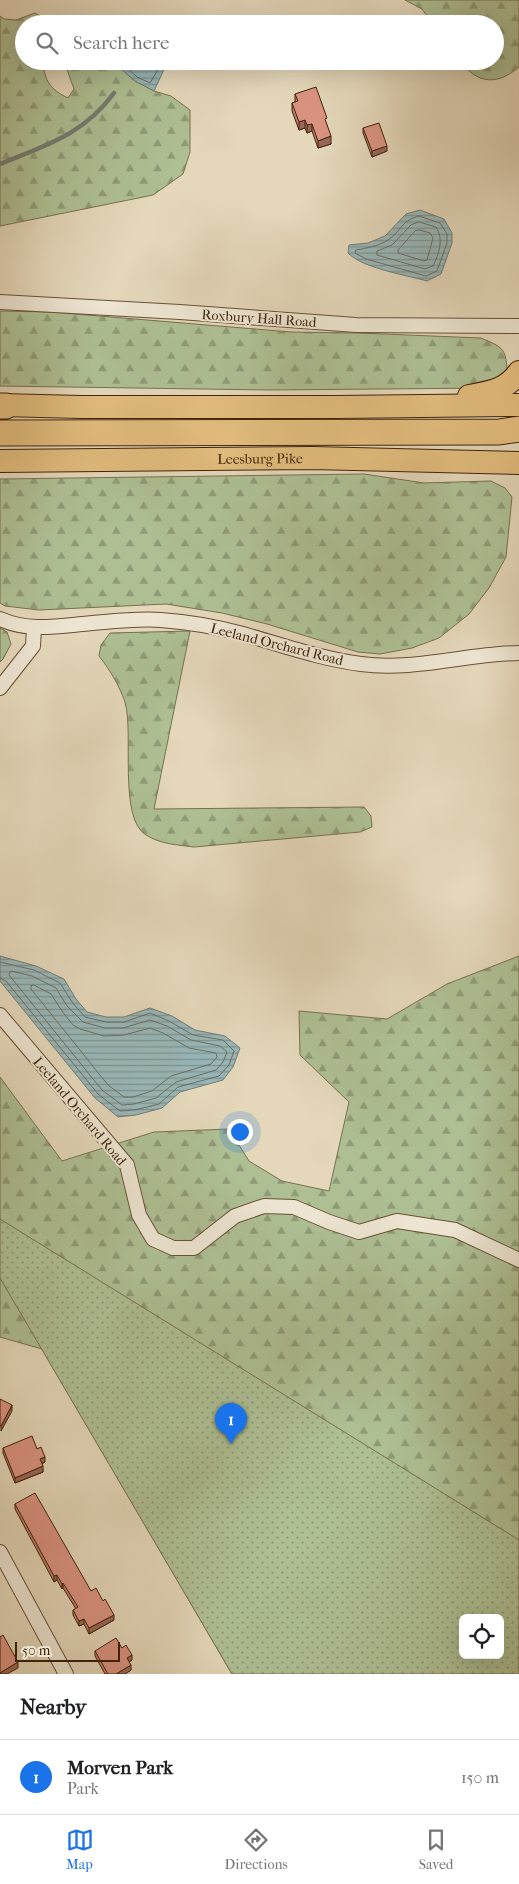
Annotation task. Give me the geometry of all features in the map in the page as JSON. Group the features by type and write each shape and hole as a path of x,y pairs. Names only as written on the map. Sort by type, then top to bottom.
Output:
{"highway":[{"path":"427,405 492,392 513,381 519,372"},
{"path":"2,405 338,407 519,405"},
{"path":"0,433 499,432 519,429"},
{"name":"Leesburg Pike","path":"0,461 312,458 519,463"}],"street":[{"name":"Roxbury Hall Road","path":"0,302 180,312 356,325 519,326"},
{"name":"Leeland Orchard Road","path":"0,619 12,624 34,628 56,628 136,620 168,621 241,633 324,657 378,666 400,666 490,654 519,653"},
{"path":"0,688 33,646 34,628"},
{"name":"Leeland Orchard Road","path":"0,1015 127,1165 139,1214 153,1240 173,1248 194,1248 236,1216 264,1206 294,1207 358,1232 397,1221 455,1230 519,1260"},
{"path":"0,1552 66,1674"}],"green space":[{"path":"405,0 519,0 519,67 503,77 488,80 474,75 468,70 504,70 504,15 426,15 422,9"},
{"path":"0,16 4,19 15,20 15,70 44,70 49,84 57,92 68,98 74,89 67,70 122,70 135,81 154,91 171,96 190,110 190,152 183,174 153,195 0,226"},
{"path":"0,311 51,312 291,332 481,338 502,349 507,370 488,388 269,390 0,386"},
{"path":"364,474 424,483 491,481 505,488 512,497 506,557 489,588 469,614 439,638 412,648 380,654 358,652 267,624 222,613 166,604 39,610 5,606 0,603 0,479"},
{"path":"0,628 7,632 11,644 0,662"},
{"path":"190,631 154,809 364,807 371,816 372,827 360,832 194,847 175,845 151,838 137,826 129,794 128,733 125,702 114,678 99,656 101,645 110,633"},
{"path":"519,956 519,1674 232,1674 42,1349 0,1337 0,1077 62,1161 154,1132 229,1129 249,1161 282,1181 329,1191 349,1102 300,1055 299,1011 387,1019 447,984"},
{"path":"0,1219 519,1540 519,1674 232,1674 0,1278"}],"water":[{"path":"122,70 164,70 154,91 135,81"},
{"path":"420,210 444,219 452,233 452,243 441,274 427,281 374,267 363,263 348,253 349,245 368,243 385,236 406,214"},
{"path":"0,956 36,966 64,979 76,999 87,1012 106,1017 124,1017 150,1008 172,1016 195,1030 225,1036 240,1048 233,1067 223,1080 180,1092 162,1108 136,1115 118,1117 95,1098 0,981"}],"building":[{"path":"316,87 331,136 318,141 312,124 307,125 305,120 299,122 292,103 298,101 295,94"},
{"path":"379,123 387,146 372,151 363,128"},
{"path":"0,1399 12,1405 1,1426 0,1426"},
{"path":"32,1436 37,1449 41,1447 45,1457 40,1459 43,1466 15,1478 3,1448"},
{"path":"35,1493 91,1591 96,1588 114,1615 89,1628 84,1619 79,1621 73,1610 78,1607 57,1575 54,1576 15,1504"},
{"path":"3,1635 18,1662 0,1673 0,1637"},
{"path":"116,1638 122,1648 126,1645 132,1655 127,1658 131,1665 116,1674 108,1674 95,1651"}],"waterway":[{"path":"0,164 48,144 76,129 90,119 114,93"}],"place":[{"name":"Morven Park","path":"231,1444"}]}
